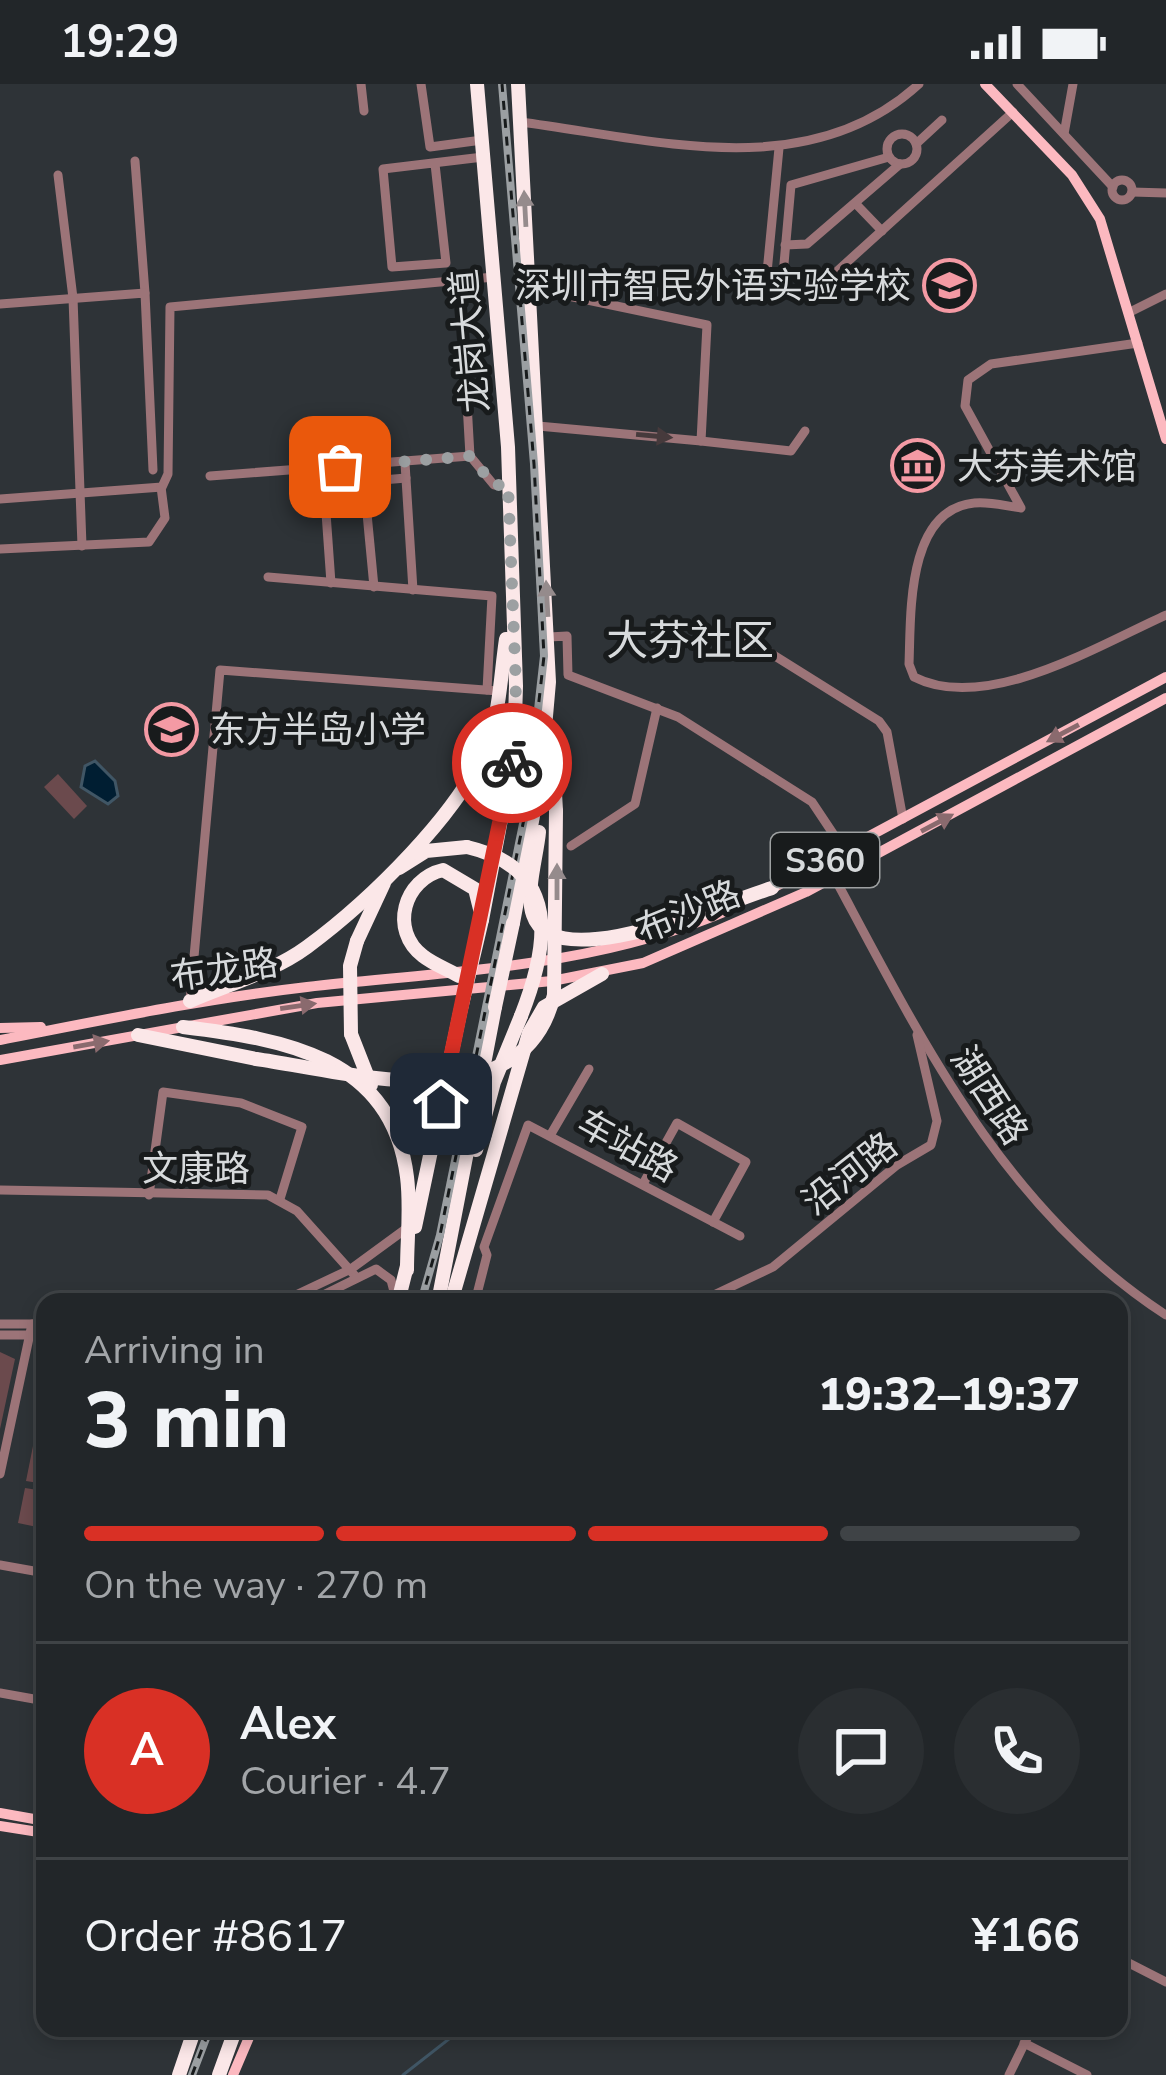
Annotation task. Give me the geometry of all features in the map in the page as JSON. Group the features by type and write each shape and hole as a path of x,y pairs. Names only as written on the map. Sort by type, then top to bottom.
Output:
{"highway":[{"name":"龙岗大道","path":"400,1293 514,751 508,485 477,84"},
{"name":"龙岗大道","path":"440,1293 542,773 548,691 549,637 518,84"},
{"path":"190,1001 307,947 387,875 474,773 491,736 492,690 510,617"},
{"path":"138,1035 256,1059 421,1082 464,1080 512,1058 549,1016 554,994 556,811 548,691"},
{"path":"542,773 531,904 544,933 555,940 572,943 622,934 772,888"},
{"path":"406,1270 404,1155 351,1034 350,966 387,875 426,851 467,847 503,861 540,906 544,944 479,1136 451,1293"},
{"path":"459,976 413,946 404,916 409,892 431,873 461,876 475,889 482,920"},
{"path":"452,1293 529,1033 544,1006 602,974"},
{"path":"183,1027 274,1039 320,1055 383,1111"},
{"path":"179,2075 192,2037"},
{"path":"219,2075 233,2037"}],"main road":[{"path":"985,84 1072,175 1100,219 1166,439"},
{"name":"布沙路","path":"459,976 594,953 682,930 772,888 1166,677"},
{"name":"布沙路","path":"183,1027 316,1003 602,974 734,928 1166,698"},
{"name":"布龙路","path":"0,1040 190,1001 459,976"},
{"path":"0,1028 74,1026"},
{"name":"布龙路","path":"0,1062 183,1027"},
{"path":"0,1813 36,1826"},
{"path":"0,1826 36,1828"},
{"path":"233,2075 250,2037"}],"street":[{"path":"361,84 364,111"},
{"path":"422,84 430,148 482,140"},
{"path":"520,122 717,148 779,148 836,136 881,115 919,84"},
{"path":"1017,84 1113,187 1123,179 1132,192 1166,194"},
{"path":"1064,134 1073,84"},
{"path":"889,157 791,185 783,275 824,283 1013,112"},
{"path":"881,115 894,137"},
{"path":"785,245 807,244 900,164 915,158 916,144 943,120"},
{"path":"894,137 909,136 916,144"},
{"path":"894,137 887,147 889,157 900,164"},
{"path":"766,283 779,148"},
{"path":"435,164 446,262 392,267 383,169 483,157"},
{"path":"135,161 153,470"},
{"path":"58,175 73,298 82,546"},
{"path":"856,204 882,231"},
{"path":"0,549 149,542 165,518 161,488 168,474 170,307 494,277"},
{"path":"460,280 470,456 494,485 508,485"},
{"path":"530,288 707,325 701,441"},
{"path":"0,304 145,292"},
{"path":"1130,312 1166,295"},
{"path":"1138,343 991,364 968,380 965,406 1021,508 975,502 952,508 935,530 913,563 909,664 914,677 931,686 1010,683 1166,615"},
{"path":"538,426 791,451 806,431"},
{"path":"210,476 470,456"},
{"path":"405,463 412,590"},
{"path":"331,584 324,485 406,478"},
{"path":"364,482 374,587"},
{"path":"0,500 161,488"},
{"path":"190,1001 220,670 492,690 492,596 268,578"},
{"path":"735,631 874,716 887,731 903,819"},
{"path":"549,637 566,636 568,675 657,708 635,804 571,846"},
{"name":"湖西路","path":"657,708 812,802 834,835 825,860 980,1136 1022,1190 1166,1315"},
{"name":"沿河路","path":"718,1293 773,1267 897,1165 931,1145 938,1121 917,1030"},
{"path":"551,1134 589,1069"},
{"path":"149,1195 163,1092 241,1103 302,1127 280,1198"},
{"path":"644,1184 676,1123 746,1162 713,1222"},
{"name":"车站路","path":"477,1293 487,1255 484,1247 525,1129 532,1125 740,1236"},
{"name":"文康路","path":"0,1190 249,1193 280,1198 354,1274 384,1271 394,1293"},
{"path":"323,1293 354,1274 406,1228"},
{"path":"304,1293 354,1274"},
{"path":"0,1324 36,1332"},
{"path":"0,1335 36,1328"},
{"path":"0,1474 31,1330"},
{"path":"0,1565 36,1571"},
{"path":"0,1693 36,1699"},
{"path":"1128,1963 1166,1982"},
{"path":"1009,2075 1028,2037"},
{"path":"1024,2044 1087,2075"}],"shaded area":[{"path":"58,774 87,806 74,819 44,787"},
{"path":"0,1352 15,1359 0,1429"},
{"path":"33,1446 36,1446 36,1483 26,1481"},
{"path":"25,1488 36,1490 36,1527 18,1523"}],"water":[{"path":"95,761 115,781 118,796 108,804 81,787 85,766"}],"waterway":[{"path":"403,2075 452,2037"}],"railway":[{"path":"424,1293 440,1235 528,799 544,656 534,464 502,84"},
{"path":"192,2075 207,2037"}],"way so far":[{"path":"340,467 470,456 494,485 508,485 516,686 512,763"}],"place":[{"name":"深圳市智民外语实验学校","path":"950,285"},
{"name":"大芬美术馆","path":"918,466"},
{"name":"东方半岛小学","path":"171,729"}],"district":[{"name":"大芬社区","path":"690,640"}],"route":[{"path":"441,1104 512,763"}]}
